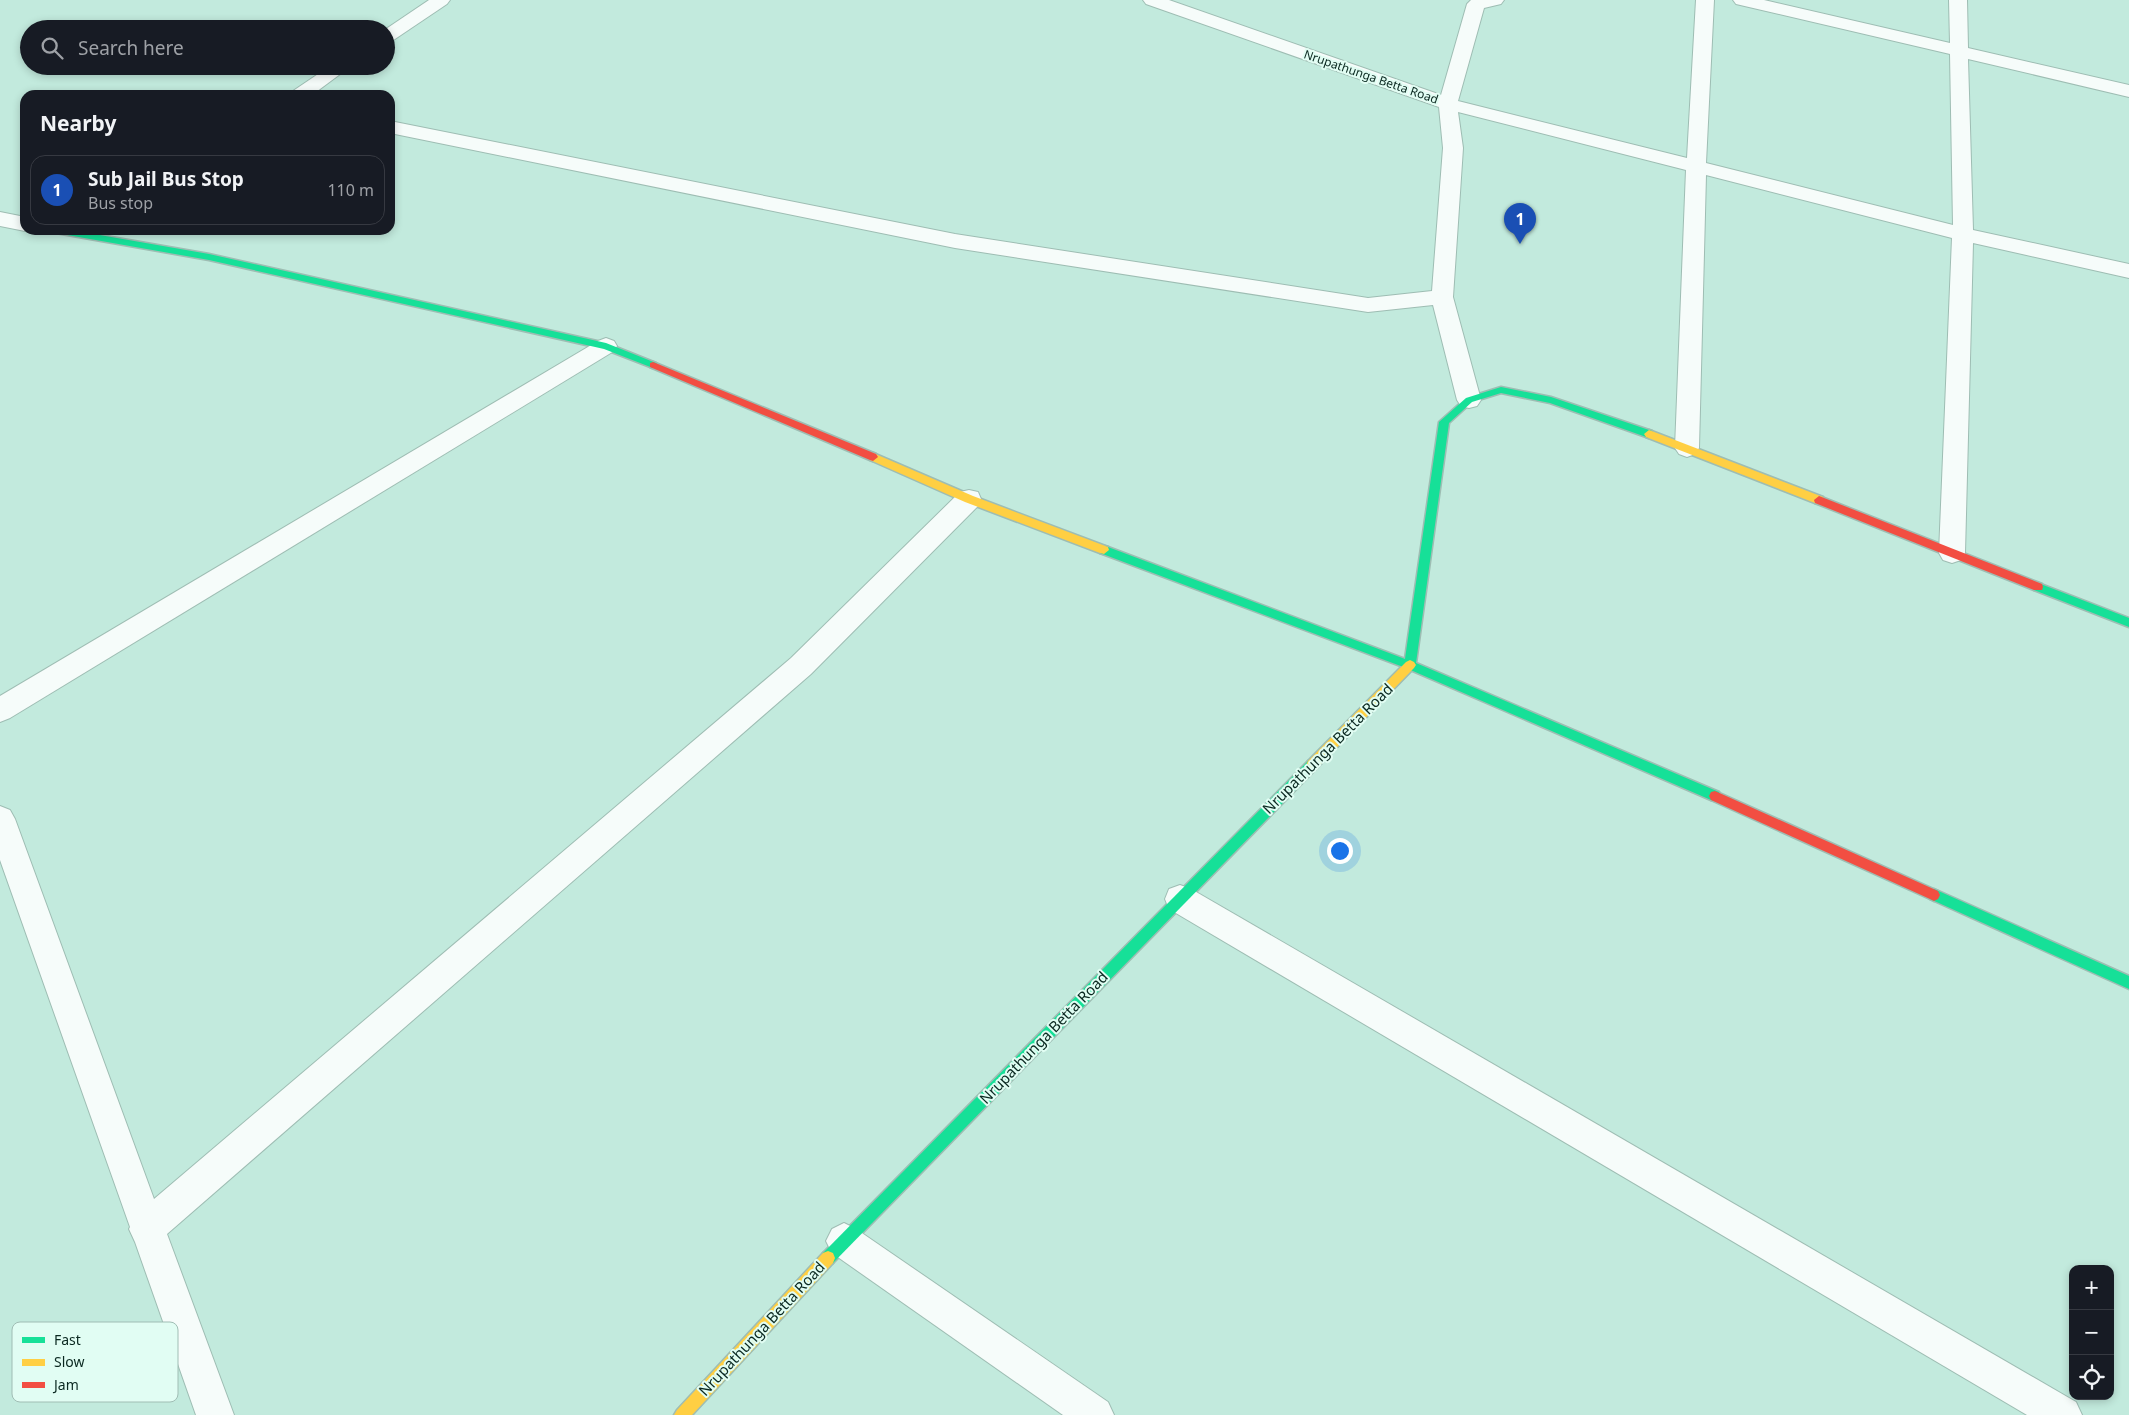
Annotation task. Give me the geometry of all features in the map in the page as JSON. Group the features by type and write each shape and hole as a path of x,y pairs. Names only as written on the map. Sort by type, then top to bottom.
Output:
{"street":[{"path":"395,31 440,0"},
{"name":"Nrupathunga Betta Road","path":"1152,0 1448,104 1453,148 1442,297 1469,400"},
{"path":"1495,0 1476,4 1448,104 1963,234 2129,271"},
{"path":"1687,448 1696,166 1705,0"},
{"path":"1742,0 2129,90"},
{"path":"1952,553 1963,234 1958,0"},
{"path":"307,90 329,75"},
{"path":"395,128 965,243 1368,305 1442,297"},
{"path":"0,219 20,223"},
{"path":"84,235 209,257 606,346 804,427 969,499 1344,642 1410,665 1718,797 2129,983"},
{"path":"0,710 606,346"},
{"path":"1410,665 1444,422 1469,400 1501,390 1551,400 1687,448 2129,623"},
{"path":"146,1229 801,666 969,499"},
{"name":"Nrupathunga Betta Road","path":"682,1415 844,1241 1410,665"},
{"path":"0,820 146,1229 215,1415"},
{"path":"1180,899 2063,1415"},
{"path":"844,1241 1095,1415"}],"traffic: fast":[{"path":"84,235 209,257 606,346 653,365"},
{"path":"1410,665 1444,422 1469,400 1501,390 1551,400 1649,434"},
{"path":"1104,550 1410,665 1715,796"},
{"path":"2038,587 2129,623"},
{"path":"828,1258 1312,765"},
{"path":"1934,895 2129,983"}],"traffic: slow":[{"path":"1649,434 1819,500"},
{"path":"873,457 969,499 1104,550"},
{"path":"1312,765 1410,665"},
{"path":"682,1415 828,1258"}],"traffic: jam":[{"path":"653,365 873,457"},
{"path":"1819,500 2038,587"},
{"path":"1715,796 1934,895"}],"place":[{"name":"Sub Jail Bus Stop","path":"1520,244"}]}
